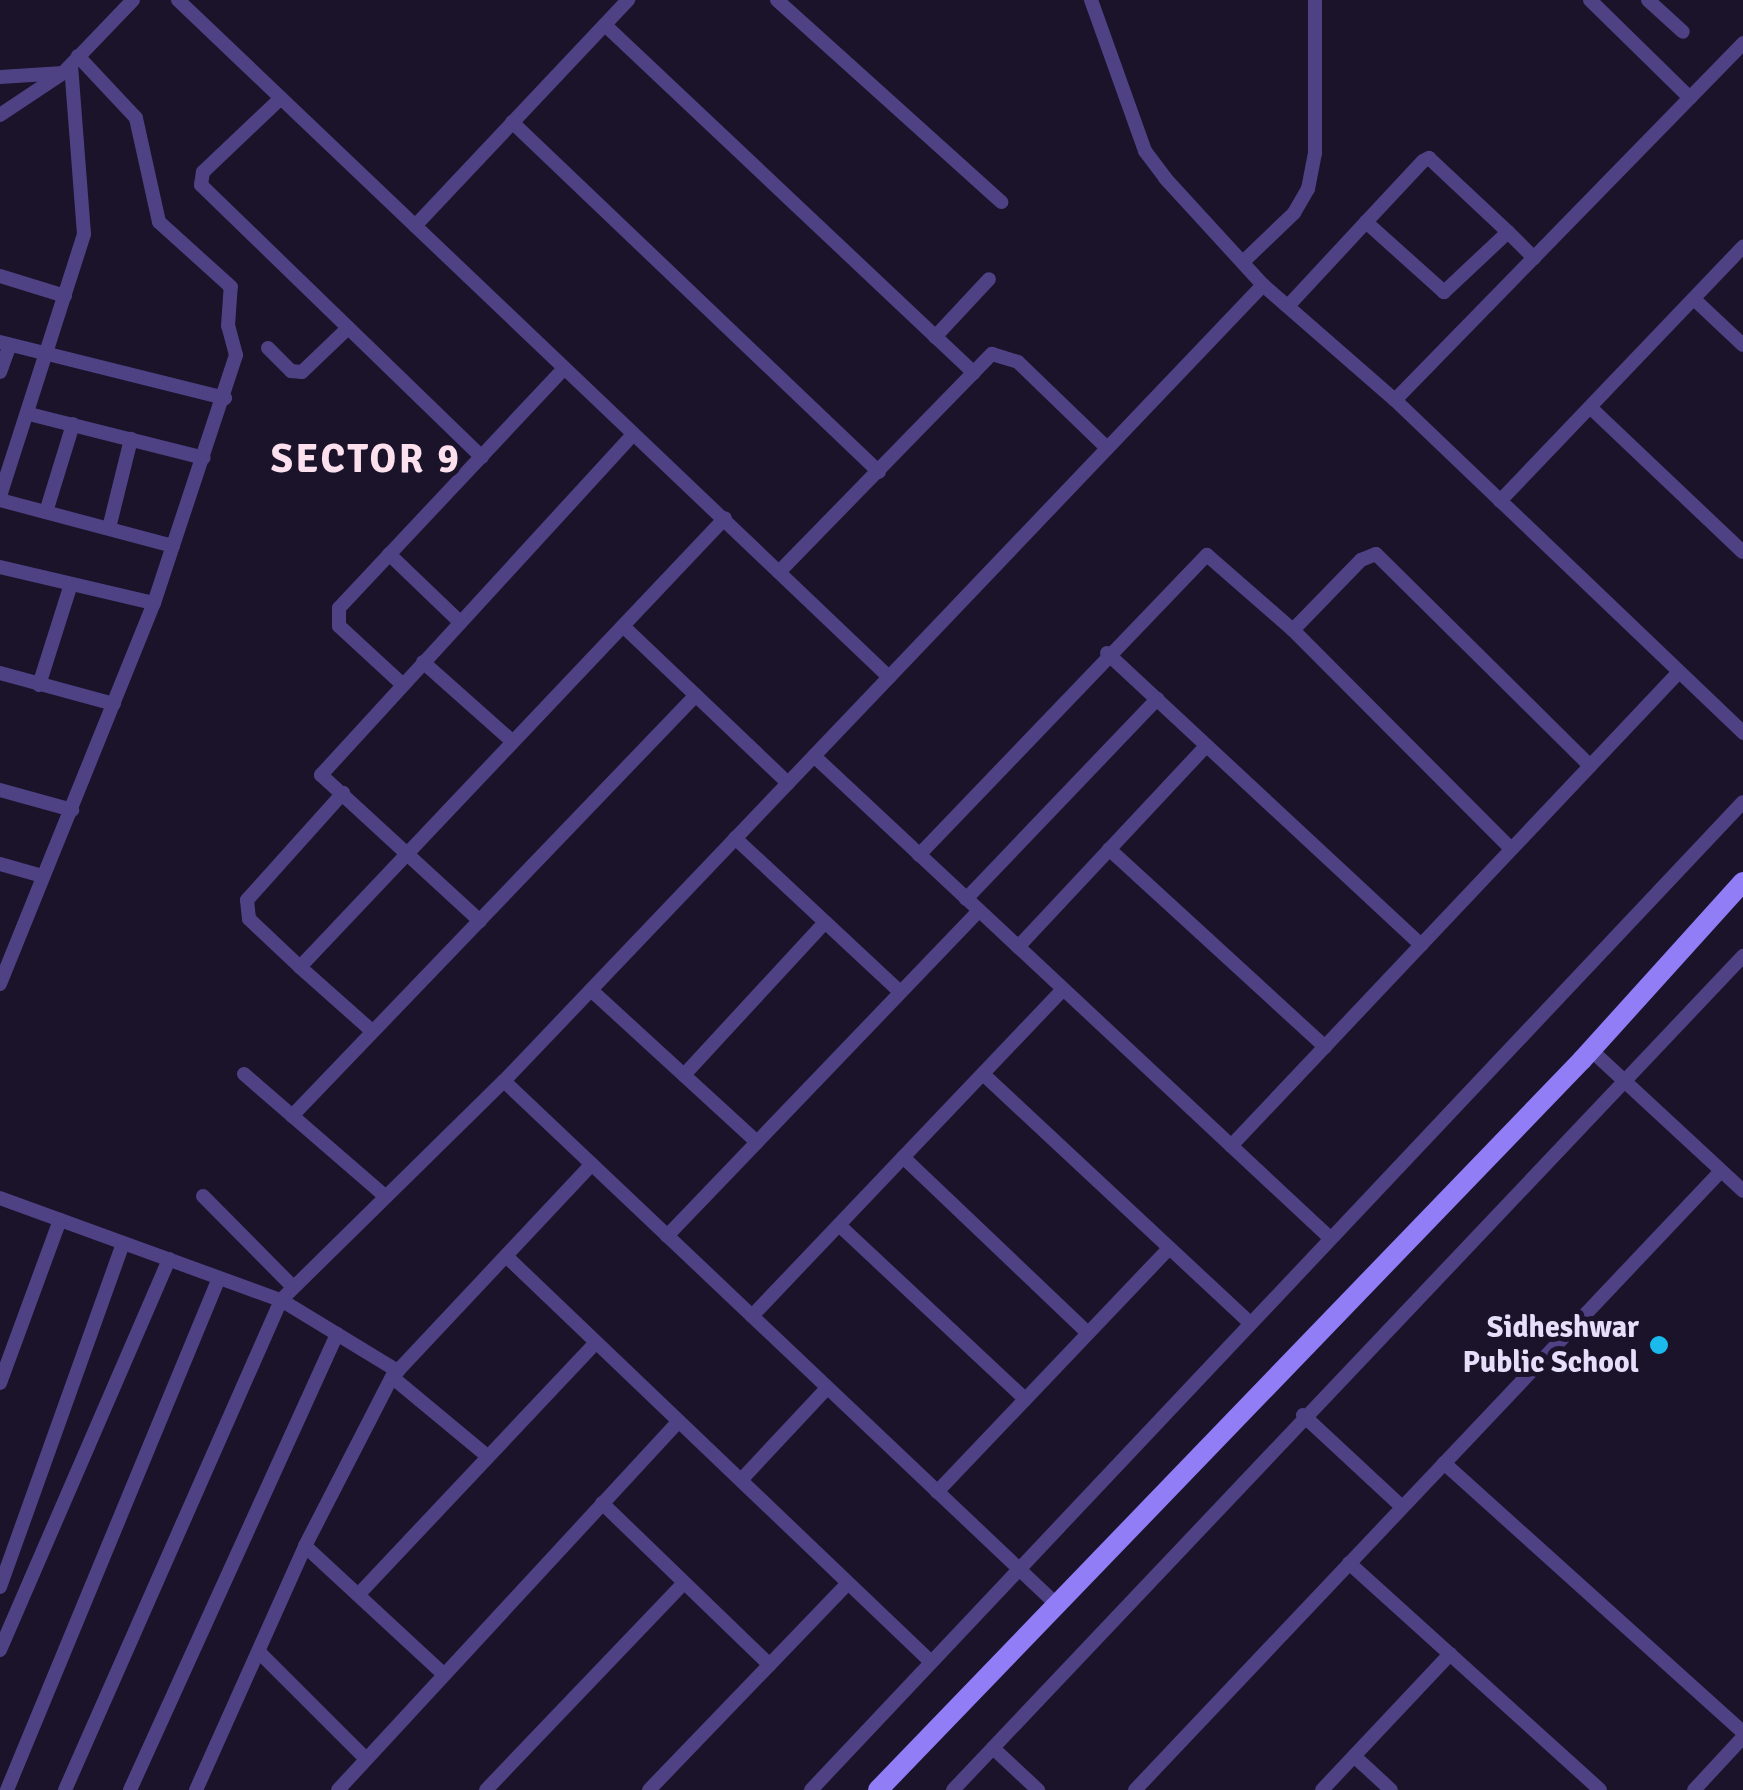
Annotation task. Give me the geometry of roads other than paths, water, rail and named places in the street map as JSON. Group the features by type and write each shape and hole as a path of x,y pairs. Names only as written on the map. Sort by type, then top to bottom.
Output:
{"street":[{"path":"0,115 71,65 133,0"},
{"path":"178,0 889,677"},
{"path":"415,226 628,0"},
{"path":"777,0 1001,202"},
{"path":"1091,0 1145,151 1264,284 1395,400 1743,733"},
{"path":"1245,260 1294,213 1308,190 1316,139 1315,0"},
{"path":"1590,0 1690,98"},
{"path":"1648,0 1683,32"},
{"path":"604,25 974,374"},
{"path":"1395,400 1743,43"},
{"path":"71,65 84,234 0,498 173,546"},
{"path":"0,77 71,65 136,118 159,222 231,287 228,326 236,356 154,603 0,984"},
{"path":"281,98 203,172 201,185 482,457"},
{"path":"512,122 879,472"},
{"path":"1288,306 1429,158 1534,258"},
{"path":"1366,222 1444,292 1508,232"},
{"path":"1500,501 1743,247"},
{"path":"0,276 65,296"},
{"path":"935,337 989,279"},
{"path":"65,1790 281,1300 292,1286 504,1081 1264,284"},
{"path":"1694,300 1743,344"},
{"path":"268,348 291,371 302,372 348,328"},
{"path":"0,372 5,343 225,398"},
{"path":"779,572 992,354 1005,353 1108,448"},
{"path":"403,684 337,621 339,608 564,368"},
{"path":"1591,408 1743,552"},
{"path":"29,414 204,458"},
{"path":"46,512 72,424"},
{"path":"480,921 410,852 321,775 633,434"},
{"path":"109,528 131,439"},
{"path":"300,968 725,518"},
{"path":"389,554 460,622"},
{"path":"1293,630 1360,560 1376,554 1590,766"},
{"path":"920,855 1107,653 1206,555 1293,630 1512,849"},
{"path":"0,567 154,603"},
{"path":"39,685 71,584"},
{"path":"623,626 788,783"},
{"path":"1107,653 1421,945"},
{"path":"423,662 513,742"},
{"path":"1231,1146 1679,672"},
{"path":"0,674 114,704"},
{"path":"292,1116 696,695"},
{"path":"966,899 1156,699"},
{"path":"1018,947 1206,746"},
{"path":"814,756 1330,1238"},
{"path":"0,790 72,810"},
{"path":"343,793 247,900 249,918 372,1031"},
{"path":"811,1790 1743,802"},
{"path":"736,838 900,992"},
{"path":"1109,849 1325,1047"},
{"path":"0,864 42,876"},
{"path":"878,1790 1591,1050 1743,882"},
{"path":"667,1236 979,910"},
{"path":"684,1075 825,922"},
{"path":"953,1790 1302,1415 1743,956"},
{"path":"752,1316 1063,989"},
{"path":"591,990 757,1142"},
{"path":"1591,1050 1743,1192"},
{"path":"244,1074 386,1196"},
{"path":"982,1074 1250,1323"},
{"path":"504,1081 1055,1603"},
{"path":"903,1157 1088,1334"},
{"path":"196,1790 305,1546 395,1374 592,1164"},
{"path":"1134,1790 1721,1170"},
{"path":"204,1196 292,1286"},
{"path":"0,1198 281,1300 395,1374 486,1455"},
{"path":"0,1383 60,1220"},
{"path":"839,1224 1025,1399"},
{"path":"0,1587 123,1243"},
{"path":"937,1492 1169,1248"},
{"path":"506,1256 931,1662"},
{"path":"0,1650 52,1522 169,1259"},
{"path":"6,1790 219,1278"},
{"path":"130,1790 336,1334"},
{"path":"358,1595 596,1342"},
{"path":"741,1480 827,1388"},
{"path":"1302,1415 1402,1507"},
{"path":"338,1790 679,1421"},
{"path":"1444,1463 1743,1735 1694,1790"},
{"path":"602,1504 770,1665"},
{"path":"27,1510 52,1522"},
{"path":"305,1546 443,1674"},
{"path":"1349,1563 1600,1790"},
{"path":"486,1790 684,1583"},
{"path":"649,1790 848,1583"},
{"path":"259,1652 366,1758"},
{"path":"1322,1790 1450,1654"},
{"path":"993,1748 1038,1790"},
{"path":"1354,1756 1391,1790"},
{"path":"1706,1777 1720,1790"}],"place":[{"name":"Sidheshwar Public School","path":"1659,1345"}],"district":[{"name":"SECTOR 9","path":"366,459"}]}
